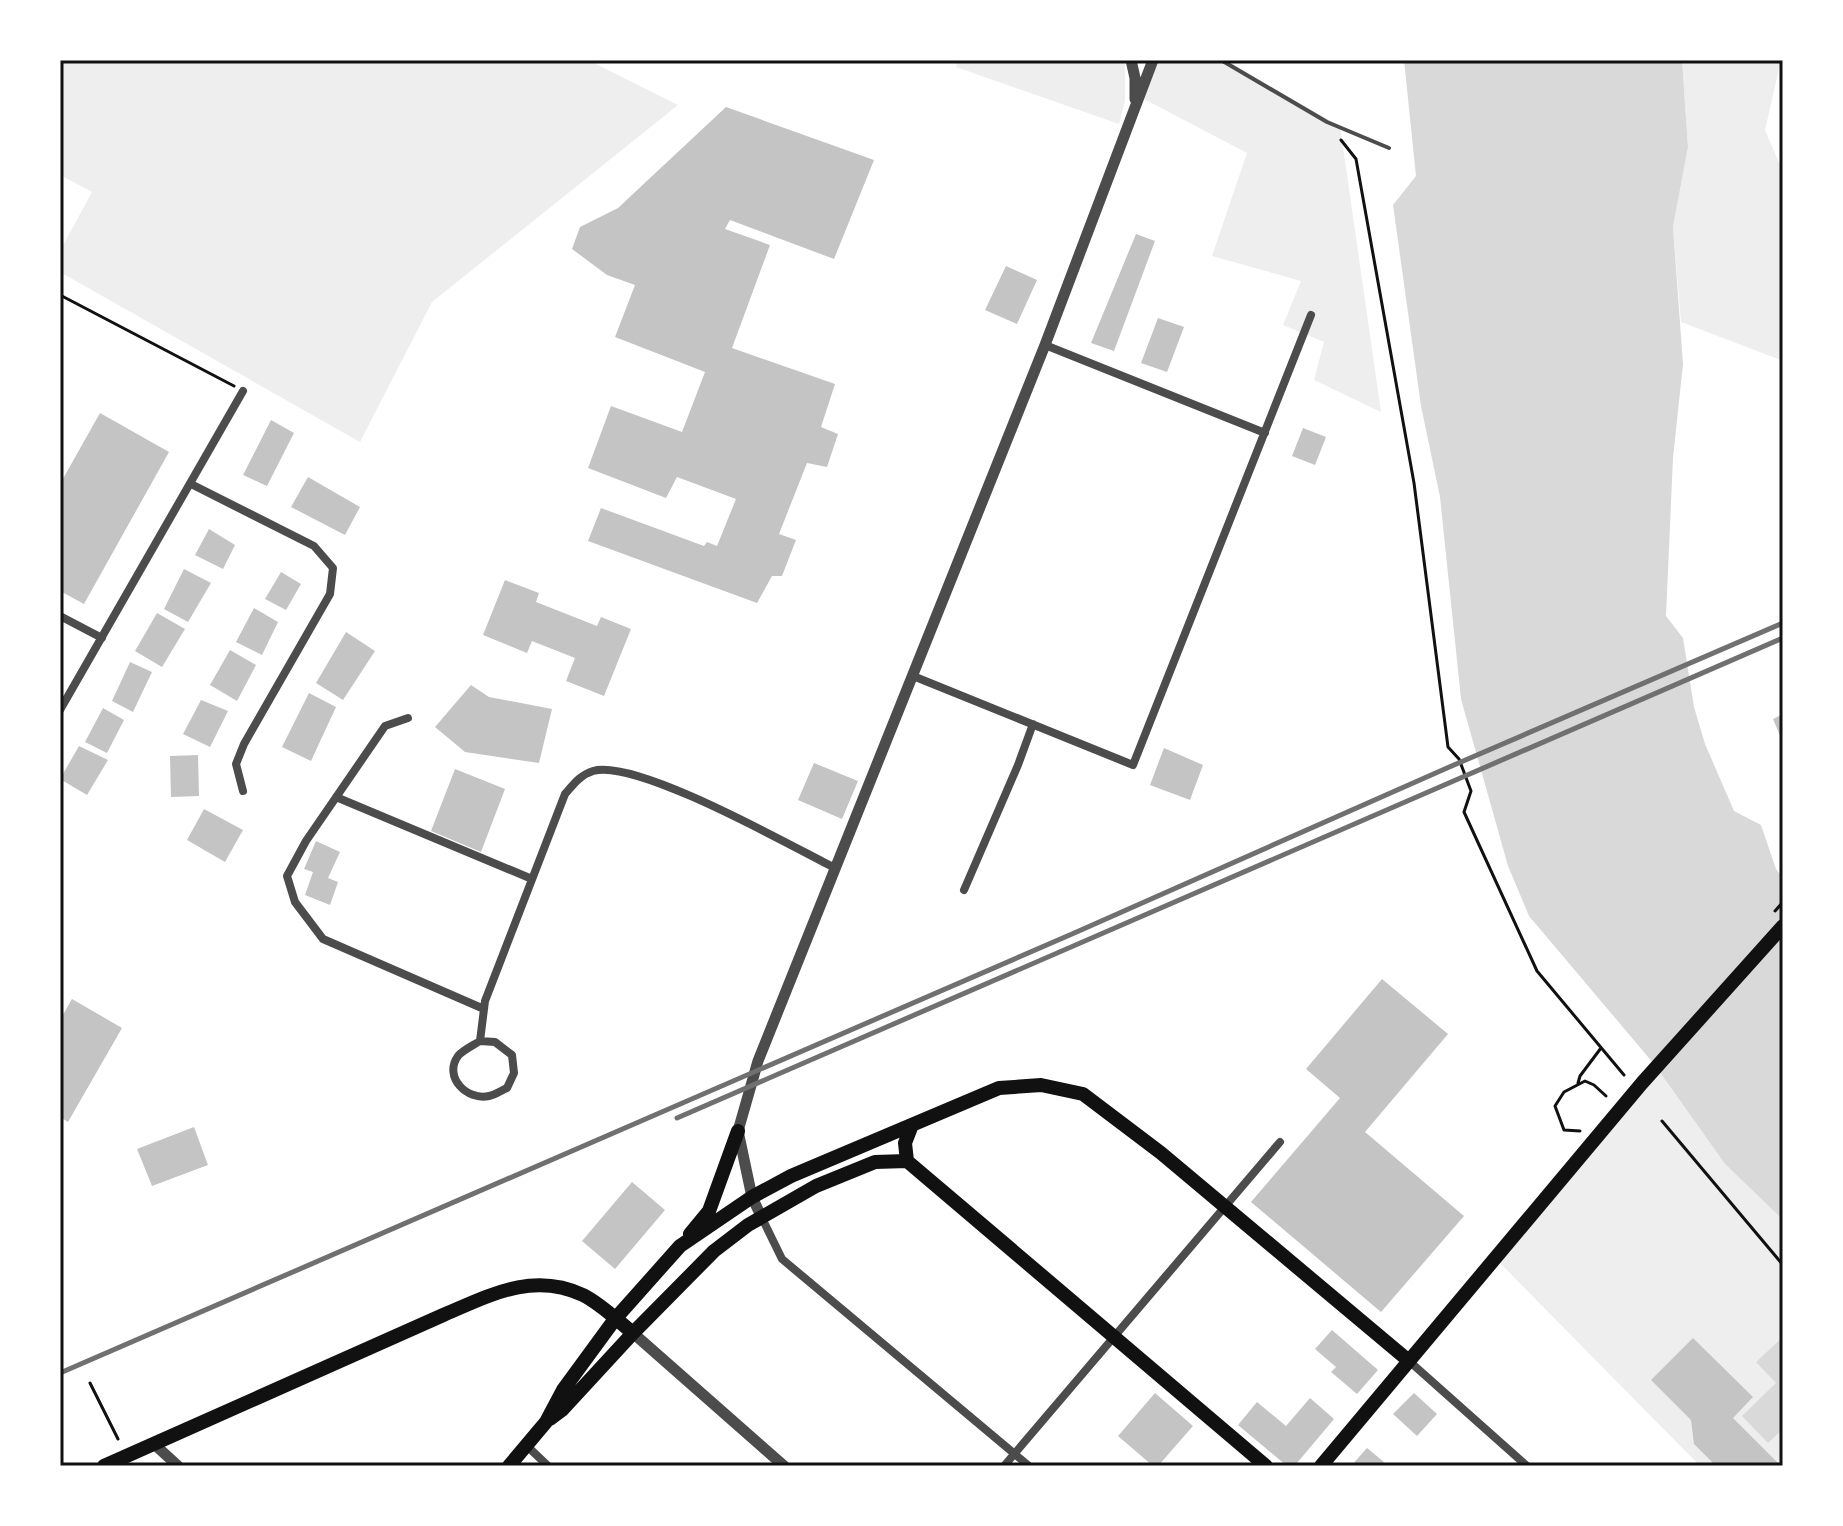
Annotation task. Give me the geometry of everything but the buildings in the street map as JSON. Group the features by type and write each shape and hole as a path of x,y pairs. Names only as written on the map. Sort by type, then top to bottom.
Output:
{"main road":[{"path":"1321,1466 1642,1083 1783,926"},
{"path":"680,1246 752,1197 791,1176 999,1088 1041,1085 1083,1094 1161,1153 1409,1361"},
{"path":"907,1161 905,1143 912,1125"},
{"path":"509,1466 546,1422 563,1390 615,1319 709,1211 738,1131"},
{"path":"546,1422 562,1410 714,1251 761,1216 816,1186 875,1162 907,1161 1266,1466"},
{"path":"104,1466 476,1301 520,1286 540,1284 583,1295 633,1333"}],"street":[{"path":"1131,60 1135,78 1135,106"},
{"path":"1029,1466 782,1259 752,1197 738,1131 758,1061 1045,345 1153,60"},
{"path":"913,676 1133,765 1311,315"},
{"path":"1045,345 1265,433"},
{"path":"60,710 243,391"},
{"path":"191,484 314,546 333,568 330,594 244,744 236,764 243,791"},
{"path":"60,616 102,638"},
{"path":"408,718 385,726 306,841 287,876 295,902 323,939 484,1009"},
{"path":"964,890 1033,724"},
{"path":"480,1041 495,1042 512,1055 514,1073 507,1088 488,1097 471,1095 457,1085 453,1071 459,1056 480,1041 485,1001 565,794 578,779 593,771 615,770 717,807 835,868"},
{"path":"336,797 532,879"},
{"path":"1004,1466 1280,1142"},
{"path":"633,1333 784,1466"},
{"path":"1409,1361 1527,1466"},
{"path":"153,1443 178,1466"},
{"path":"527,1446 548,1466"}],"lane":[{"path":"1221,60 1327,122 1389,148"}],"path":[{"path":"1327,122 1356,159 1414,483 1448,747 1459,759 1471,791 1464,812 1537,971 1624,1075"},
{"path":"60,295 243,391"},
{"path":"1578,1083 1601,1048"},
{"path":"1583,1132 1564,1130 1555,1106 1564,1092 1585,1081 1606,1096"},
{"path":"1662,1121 1783,1265"},
{"path":"90,1383 118,1439"}],"shaded area":[{"path":"60,60 588,60 678,105 432,302 360,442 60,272 60,251 92,192 60,175"},
{"path":"958,60 1125,60 1125,101 1119,124 956,67"},
{"path":"1158,60 1223,60 1340,126 1381,412 1314,380 1324,342 1283,325 1301,281 1212,256 1247,153 1144,99"},
{"path":"1404,60 1682,60 1688,147 1673,227 1683,364 1673,458 1666,616 1683,638 1694,707 1705,744 1734,811 1761,825 1776,869 1783,878 1783,1220 1725,1164 1654,1064 1529,916 1508,866 1461,699 1440,497 1421,406 1393,205 1416,176"},
{"path":"1682,60 1781,60 1765,130 1783,172 1783,361 1681,322 1673,227 1688,147"},
{"path":"1654,1064 1725,1164 1783,1220 1783,1466 1700,1466 1492,1255"},
{"path":"1783,1337 1783,1429 1768,1443 1742,1416 1776,1383 1756,1362"}],"railway":[{"path":"60,1373 1783,623"},
{"path":"677,1118 1783,638"}]}
